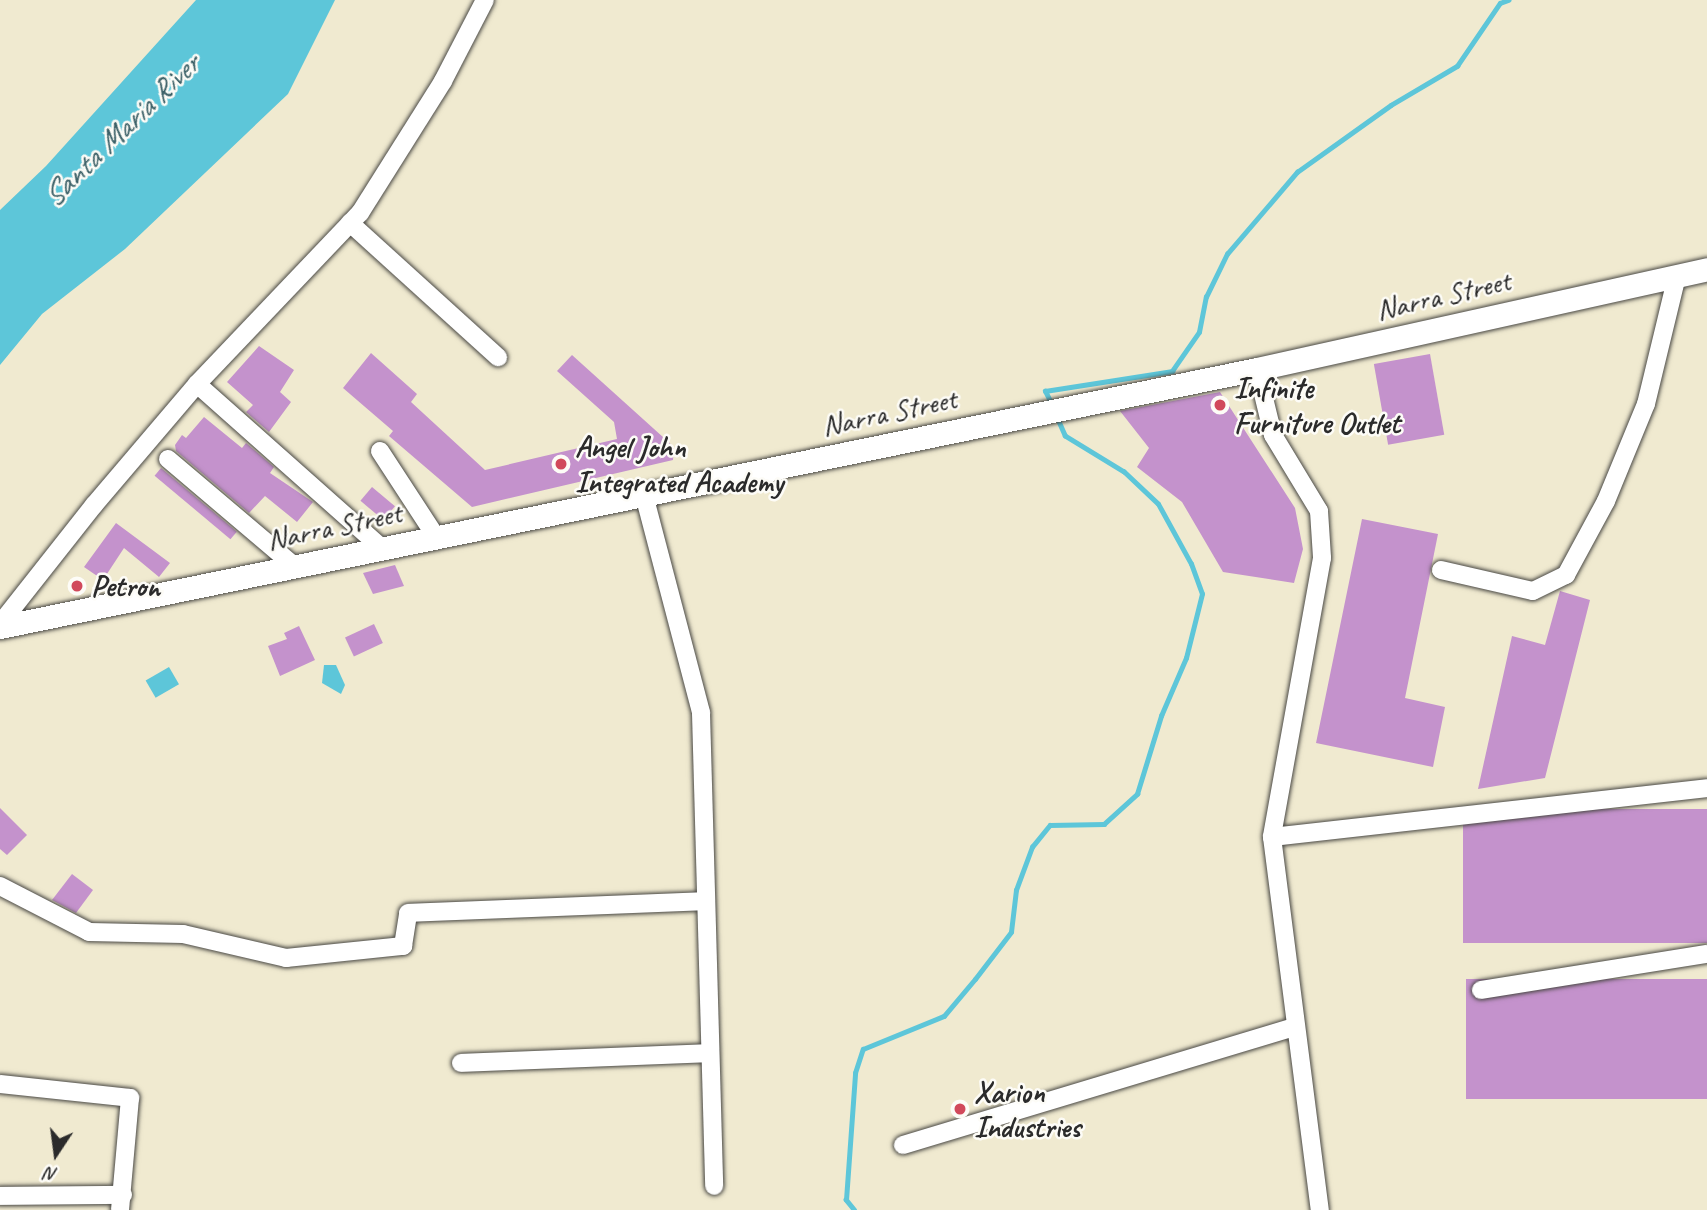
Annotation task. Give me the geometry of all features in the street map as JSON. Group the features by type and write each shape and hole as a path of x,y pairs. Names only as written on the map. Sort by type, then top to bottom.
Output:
{"main road":[{"name":"Narra Street","path":"0,626 1257,369 1707,269"}],"street":[{"path":"0,626 197,384 350,223 443,81 485,0"},
{"path":"350,223 498,357"},
{"path":"1441,570 1533,591 1566,575 1606,501 1646,404 1677,276"},
{"path":"1257,369 1273,435 1319,511 1322,558 1272,837 1293,1027 1320,1210"},
{"path":"197,384 382,548"},
{"path":"380,451 436,537"},
{"path":"168,459 294,566"},
{"path":"644,495 701,713 714,1186"},
{"path":"1272,837 1707,788"},
{"path":"2,895 89,932 183,934 286,958 403,946 408,913 706,901"},
{"path":"1481,990 1707,954"},
{"path":"903,1145 1293,1027"},
{"path":"461,1063 710,1053"},
{"path":"0,1084 130,1098 122,1202 0,1196"}],"water":[{"name":"Santa Maria River","path":"196,0 335,0 288,94 125,249 42,314 0,365 0,210 46,166"},
{"path":"324,665 336,665 345,685 341,694 322,683"},
{"path":"169,667 179,684 156,698 146,680"}],"building":[{"path":"259,346 294,370 280,392 291,402 269,432 246,412 253,405 227,382"},
{"path":"371,353 417,394 411,402 485,470 617,439 614,422 557,371 572,355 674,447 673,460 472,507 389,436 393,431 343,388"},
{"path":"1430,354 1444,435 1388,445 1374,364"},
{"path":"1220,392 1295,508 1303,549 1294,583 1223,572 1182,502 1137,467 1149,448 1120,411"},
{"path":"204,417 242,448 246,443 274,467 270,473 313,502 297,522 265,496 249,513 176,451 175,445 182,435 186,438"},
{"path":"161,468 237,532 230,539 155,476"},
{"path":"372,487 395,506 383,520 360,501"},
{"path":"1362,519 1438,534 1405,698 1445,707 1433,767 1316,743"},
{"path":"116,523 170,563 159,577 124,548 103,580 84,567"},
{"path":"395,565 404,586 373,594 363,573"},
{"path":"1560,591 1590,600 1545,778 1478,789 1512,636 1545,645"},
{"path":"374,624 383,643 354,657 345,638"},
{"path":"299,626 315,660 280,676 268,646 287,639 284,633"},
{"path":"0,808 27,835 7,855 0,849"},
{"path":"1463,809 1707,809 1707,943 1463,943"},
{"path":"72,874 93,890 76,913 52,900"},
{"path":"1466,979 1707,979 1707,1099 1466,1099"}],"waterway":[{"path":"1050,401 1045,391 1172,371 1199,332 1206,297 1227,254 1297,172 1391,105 1457,66 1500,3 1508,0"},
{"path":"854,1210 846,1200 855,1073 863,1049 944,1016 975,979 1011,932 1016,890 1032,847 1050,825 1104,824 1137,794 1161,716 1186,658 1202,594 1191,564 1158,504 1124,472 1065,436 1058,420"}],"place":[{"name":"Infinite Furniture Outlet","path":"1220,405"},
{"name":"Angel John Integrated Academy","path":"561,464"},
{"name":"Petron","path":"77,586"},
{"name":"Xarion Industries","path":"960,1109"}]}
